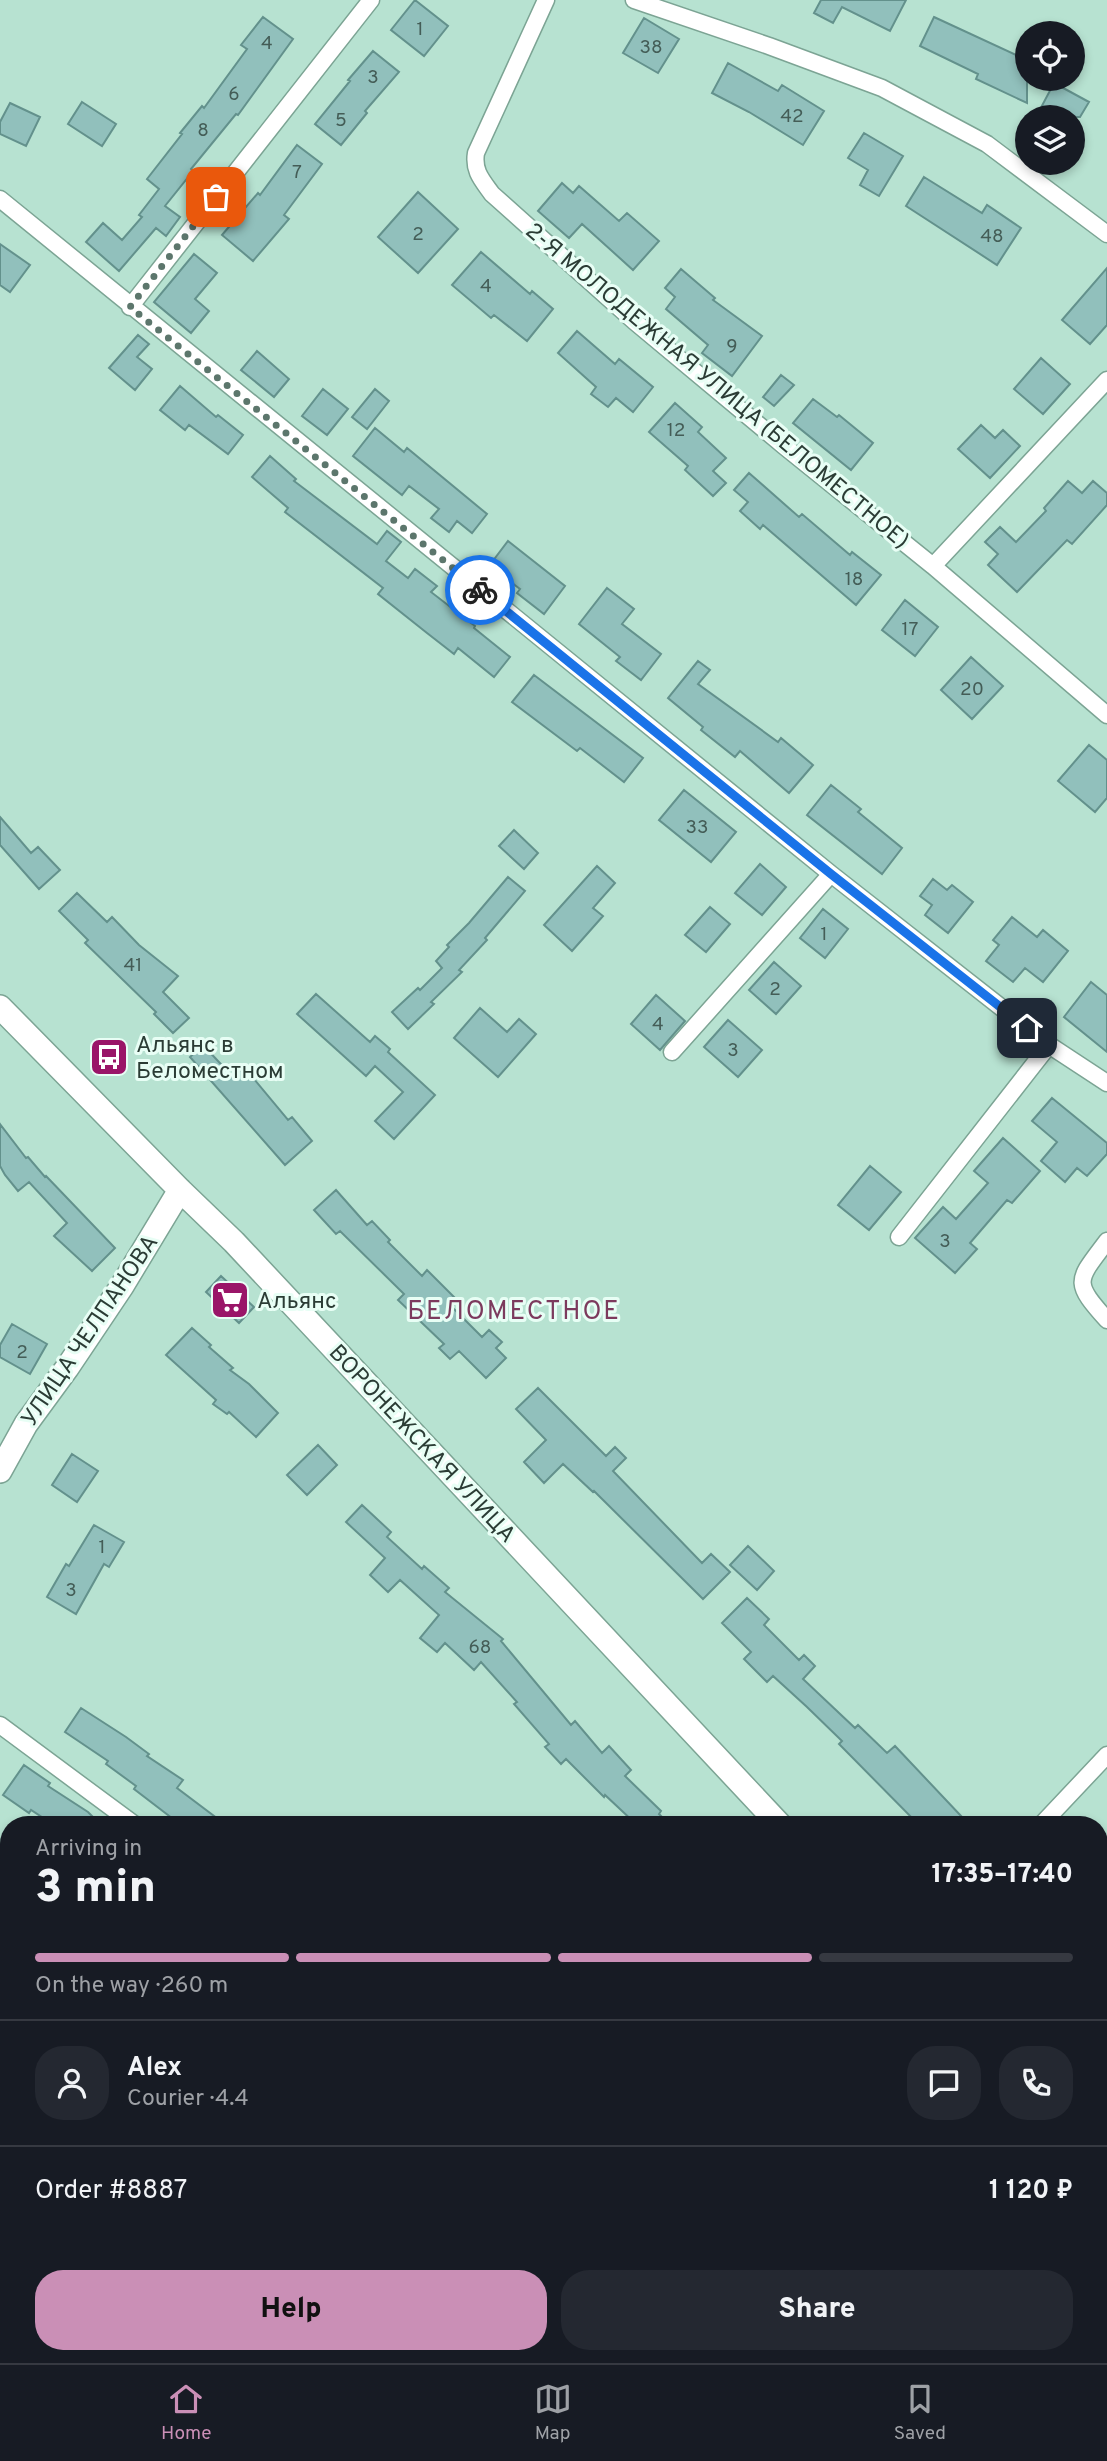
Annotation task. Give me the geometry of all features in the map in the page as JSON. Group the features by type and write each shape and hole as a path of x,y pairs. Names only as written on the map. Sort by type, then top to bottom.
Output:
{"street":[{"path":"130,307 371,0"},
{"name":"2-Я МОЛОДЕЖНАЯ УЛИЦА (БЕЛОМЕСТНОЕ)","path":"546,0 476,153 478,174 492,194 634,321 933,566 1107,715"},
{"path":"634,0 882,88 987,144 1107,234"},
{"path":"0,200 831,874 1049,1045 1107,1083"},
{"path":"933,566 1107,380"},
{"path":"672,1052 831,874"},
{"name":"ВОРОНЕЖСКАЯ УЛИЦА","path":"0,1007 234,1242 772,1816"},
{"path":"899,1237 1049,1045"},
{"name":"УЛИЦА ЧЕЛПАНОВА","path":"0,1471 26,1424 122,1286 180,1190"},
{"path":"1107,1241 1083,1272 1082,1284 1085,1296 1107,1320"},
{"path":"0,1725 123,1816"},
{"path":"1049,1816 1107,1755"}],"building":[{"path":"415,0 448,26 424,56 391,30"},
{"path":"821,0 906,0 890,31 842,7 833,23 814,13"},
{"path":"263,17 293,39 238,115 236,114 191,169 193,171 165,206 180,217 166,236 156,228 119,271 86,242 103,223 122,240 142,217 139,215 159,189 147,179 247,49 241,45"},
{"path":"934,17 1015,54 1015,91 1027,91 1027,103 976,79 978,74 920,46"},
{"path":"644,18 679,39 658,73 623,53"},
{"path":"373,51 399,72 365,111 367,113 341,145 315,124"},
{"path":"728,63 778,91 782,85 824,111 803,145 712,93"},
{"path":"1050,91 1069,91 1089,102 1085,109 1085,105 1042,105"},
{"path":"82,102 116,124 102,146 68,124"},
{"path":"10,103 40,117 26,146 0,134 0,122"},
{"path":"864,133 903,156 879,196 860,185 868,170 848,158"},
{"path":"297,145 322,164 284,215 289,219 253,261 222,235 258,193 260,195"},
{"path":"924,177 982,213 987,205 1021,228 997,265 906,206"},
{"path":"562,183 573,193 579,186 619,221 627,213 659,241 633,270 582,224 569,238 538,211"},
{"path":"418,192 458,229 418,273 378,237"},
{"path":"0,244 30,265 10,292 0,285"},
{"path":"481,252 530,294 532,291 553,309 527,341 494,315 491,318 452,285"},
{"path":"194,254 217,273 195,299 209,311 191,333 154,302"},
{"path":"1107,268 1107,325 1090,344 1062,320"},
{"path":"681,269 715,298 713,300 762,336 732,376 702,353 708,345 666,309 675,297 665,288"},
{"path":"577,331 615,364 619,359 653,387 633,412 616,398 608,407 591,394 596,387 558,353"},
{"path":"138,335 149,344 137,357 152,369 135,390 109,368"},
{"path":"257,351 289,379 274,397 241,370"},
{"path":"1041,358 1070,384 1043,414 1014,389"},
{"path":"781,375 794,385 774,406 763,397"},
{"path":"180,386 216,417 218,415 243,435 228,454 189,425 185,430 160,410"},
{"path":"323,389 348,409 327,435 302,416"},
{"path":"375,389 389,401 367,429 352,417"},
{"path":"813,399 837,417 839,415 873,443 851,470 793,423"},
{"path":"675,403 702,427 698,432 726,458 713,471 726,483 713,496 685,470 688,466 649,432"},
{"path":"981,425 995,438 1003,430 1020,446 990,478 958,449"},
{"path":"375,428 404,452 407,448 487,514 472,533 457,521 449,532 431,518 439,509 409,486 402,495 353,456"},
{"path":"270,456 296,479 294,481 377,544 387,531 401,542 386,561 408,578 415,569 437,586 431,592 510,657 494,677 458,648 454,654 427,633 378,594 383,588 285,512 288,508 252,477"},
{"path":"749,473 799,517 802,514 850,555 852,552 881,575 856,605 763,525 760,529 740,511 748,502 734,490"},
{"path":"1068,481 1082,493 1093,481 1107,493 1107,505 1072,544 1067,540 1017,592 988,565 998,554 985,542 1000,527 1016,542 1046,511 1044,508"},
{"path":"508,541 565,586 544,614 517,593 520,589 489,566"},
{"path":"607,588 634,609 622,624 661,654 641,680 616,661 620,657 579,624"},
{"path":"905,600 938,627 915,656 882,630"},
{"path":"971,657 1003,686 972,719 941,690"},
{"path":"698,661 710,670 698,684 778,742 781,738 813,765 789,793 740,751 735,757 701,730 703,727 668,698"},
{"path":"534,675 643,758 624,782 512,702"},
{"path":"1089,745 1107,760 1107,798 1095,812 1058,781"},
{"path":"831,785 861,809 858,812 902,848 882,874 807,815"},
{"path":"684,790 736,832 711,862 659,820"},
{"path":"0,817 31,853 38,847 60,870 39,889 0,845"},
{"path":"514,830 538,853 524,869 499,846"},
{"path":"760,864 786,887 762,915 735,893"},
{"path":"597,866 615,883 593,908 603,916 572,951 544,925"},
{"path":"508,877 525,891 485,938 487,940 459,970 462,972 408,1029 392,1012 442,968 436,961 449,947 447,945"},
{"path":"933,879 947,890 952,885 973,902 948,933 925,915 932,905 920,896"},
{"path":"77,893 107,922 112,917 139,945 178,976 163,992 189,1018 173,1033 154,1014 156,1012 85,943 88,940 59,911"},
{"path":"710,907 730,924 706,952 685,935"},
{"path":"823,909 848,929 825,958 800,938"},
{"path":"1012,917 1037,937 1043,930 1068,951 1043,982 1025,968 1013,982 986,961 999,945 993,940"},
{"path":"774,962 801,986 776,1014 749,990"},
{"path":"1091,982 1107,995 1107,1052 1064,1017"},
{"path":"316,994 370,1042 375,1036 390,1049 388,1052 435,1095 394,1139 375,1121 403,1092 375,1066 366,1076 297,1014"},
{"path":"656,995 685,1021 660,1050 631,1024"},
{"path":"480,1008 507,1032 519,1019 536,1034 498,1077 454,1038"},
{"path":"728,1020 762,1050 738,1077 704,1047"},
{"path":"203,1045 233,1077 244,1067 288,1120 292,1117 312,1141 285,1165 190,1057"},
{"path":"1052,1098 1107,1143 1107,1154 1087,1176 1077,1168 1065,1182 1041,1161 1057,1142 1032,1121"},
{"path":"0,1124 26,1158 28,1157 115,1248 92,1271 54,1236 67,1223 29,1182 18,1191 5,1175 0,1166"},
{"path":"1003,1138 1040,1171 1012,1203 1007,1200 970,1243 977,1249 955,1273 915,1238 943,1207 956,1219 988,1183 974,1171"},
{"path":"870,1166 901,1192 869,1230 838,1205"},
{"path":"336,1190 367,1225 372,1221 390,1240 388,1242 422,1276 427,1270 458,1301 452,1307 482,1337 489,1330 502,1342 496,1348 506,1358 486,1378 459,1351 450,1359 439,1348 444,1344 398,1300 404,1294 340,1231 336,1234 314,1210"},
{"name":"Альянс","path":"221,1276 254,1307 239,1323 206,1292"},
{"path":"12,1324 47,1344 30,1374 0,1357 0,1345"},
{"path":"192,1328 233,1368 230,1370 249,1384 278,1413 256,1437 229,1412 227,1414 213,1404 216,1400 166,1355"},
{"path":"538,1388 606,1456 615,1447 626,1458 613,1471 702,1563 711,1554 730,1572 703,1599 563,1464 544,1483 524,1462 546,1440 516,1409"},
{"path":"318,1445 337,1465 307,1495 287,1475"},
{"path":"72,1454 98,1471 77,1502 52,1485"},
{"path":"362,1505 391,1532 387,1537 422,1569 424,1566 449,1588 445,1592 503,1639 501,1641 571,1725 575,1721 602,1753 609,1746 631,1770 625,1776 661,1811 661,1816 627,1816 566,1759 561,1764 545,1747 549,1744 514,1704 517,1702 481,1662 474,1670 445,1643 437,1652 420,1638 439,1615 400,1580 388,1592 370,1575 385,1558 346,1522"},
{"path":"94,1525 124,1542 109,1567 104,1564 76,1614 47,1597 66,1564 69,1566"},
{"path":"748,1546 774,1571 757,1590 730,1565"},
{"path":"747,1598 769,1619 764,1625 799,1660 804,1655 815,1666 803,1679 855,1728 858,1725 887,1753 895,1746 961,1816 910,1816 839,1744 842,1741 807,1707 773,1676 767,1682 744,1659 751,1652 722,1623"},
{"path":"81,1708 126,1737 149,1754 147,1756 183,1780 177,1788 214,1816 169,1816 106,1764 108,1761 65,1732"},
{"path":"24,1765 50,1783 48,1786 92,1816 40,1816 31,1810 29,1813 3,1795"}],"way so far":[{"path":"216,197 130,307 480,590"}],"place":[{"name":"Альянс в Беломестном","path":"109,1057"},
{"name":"Альянс","path":"230,1300"}],"district":[{"name":"БЕЛОМЕСТНОЕ","path":"514,1310"}],"route":[{"path":"480,590 831,874 1027,1028"}]}
